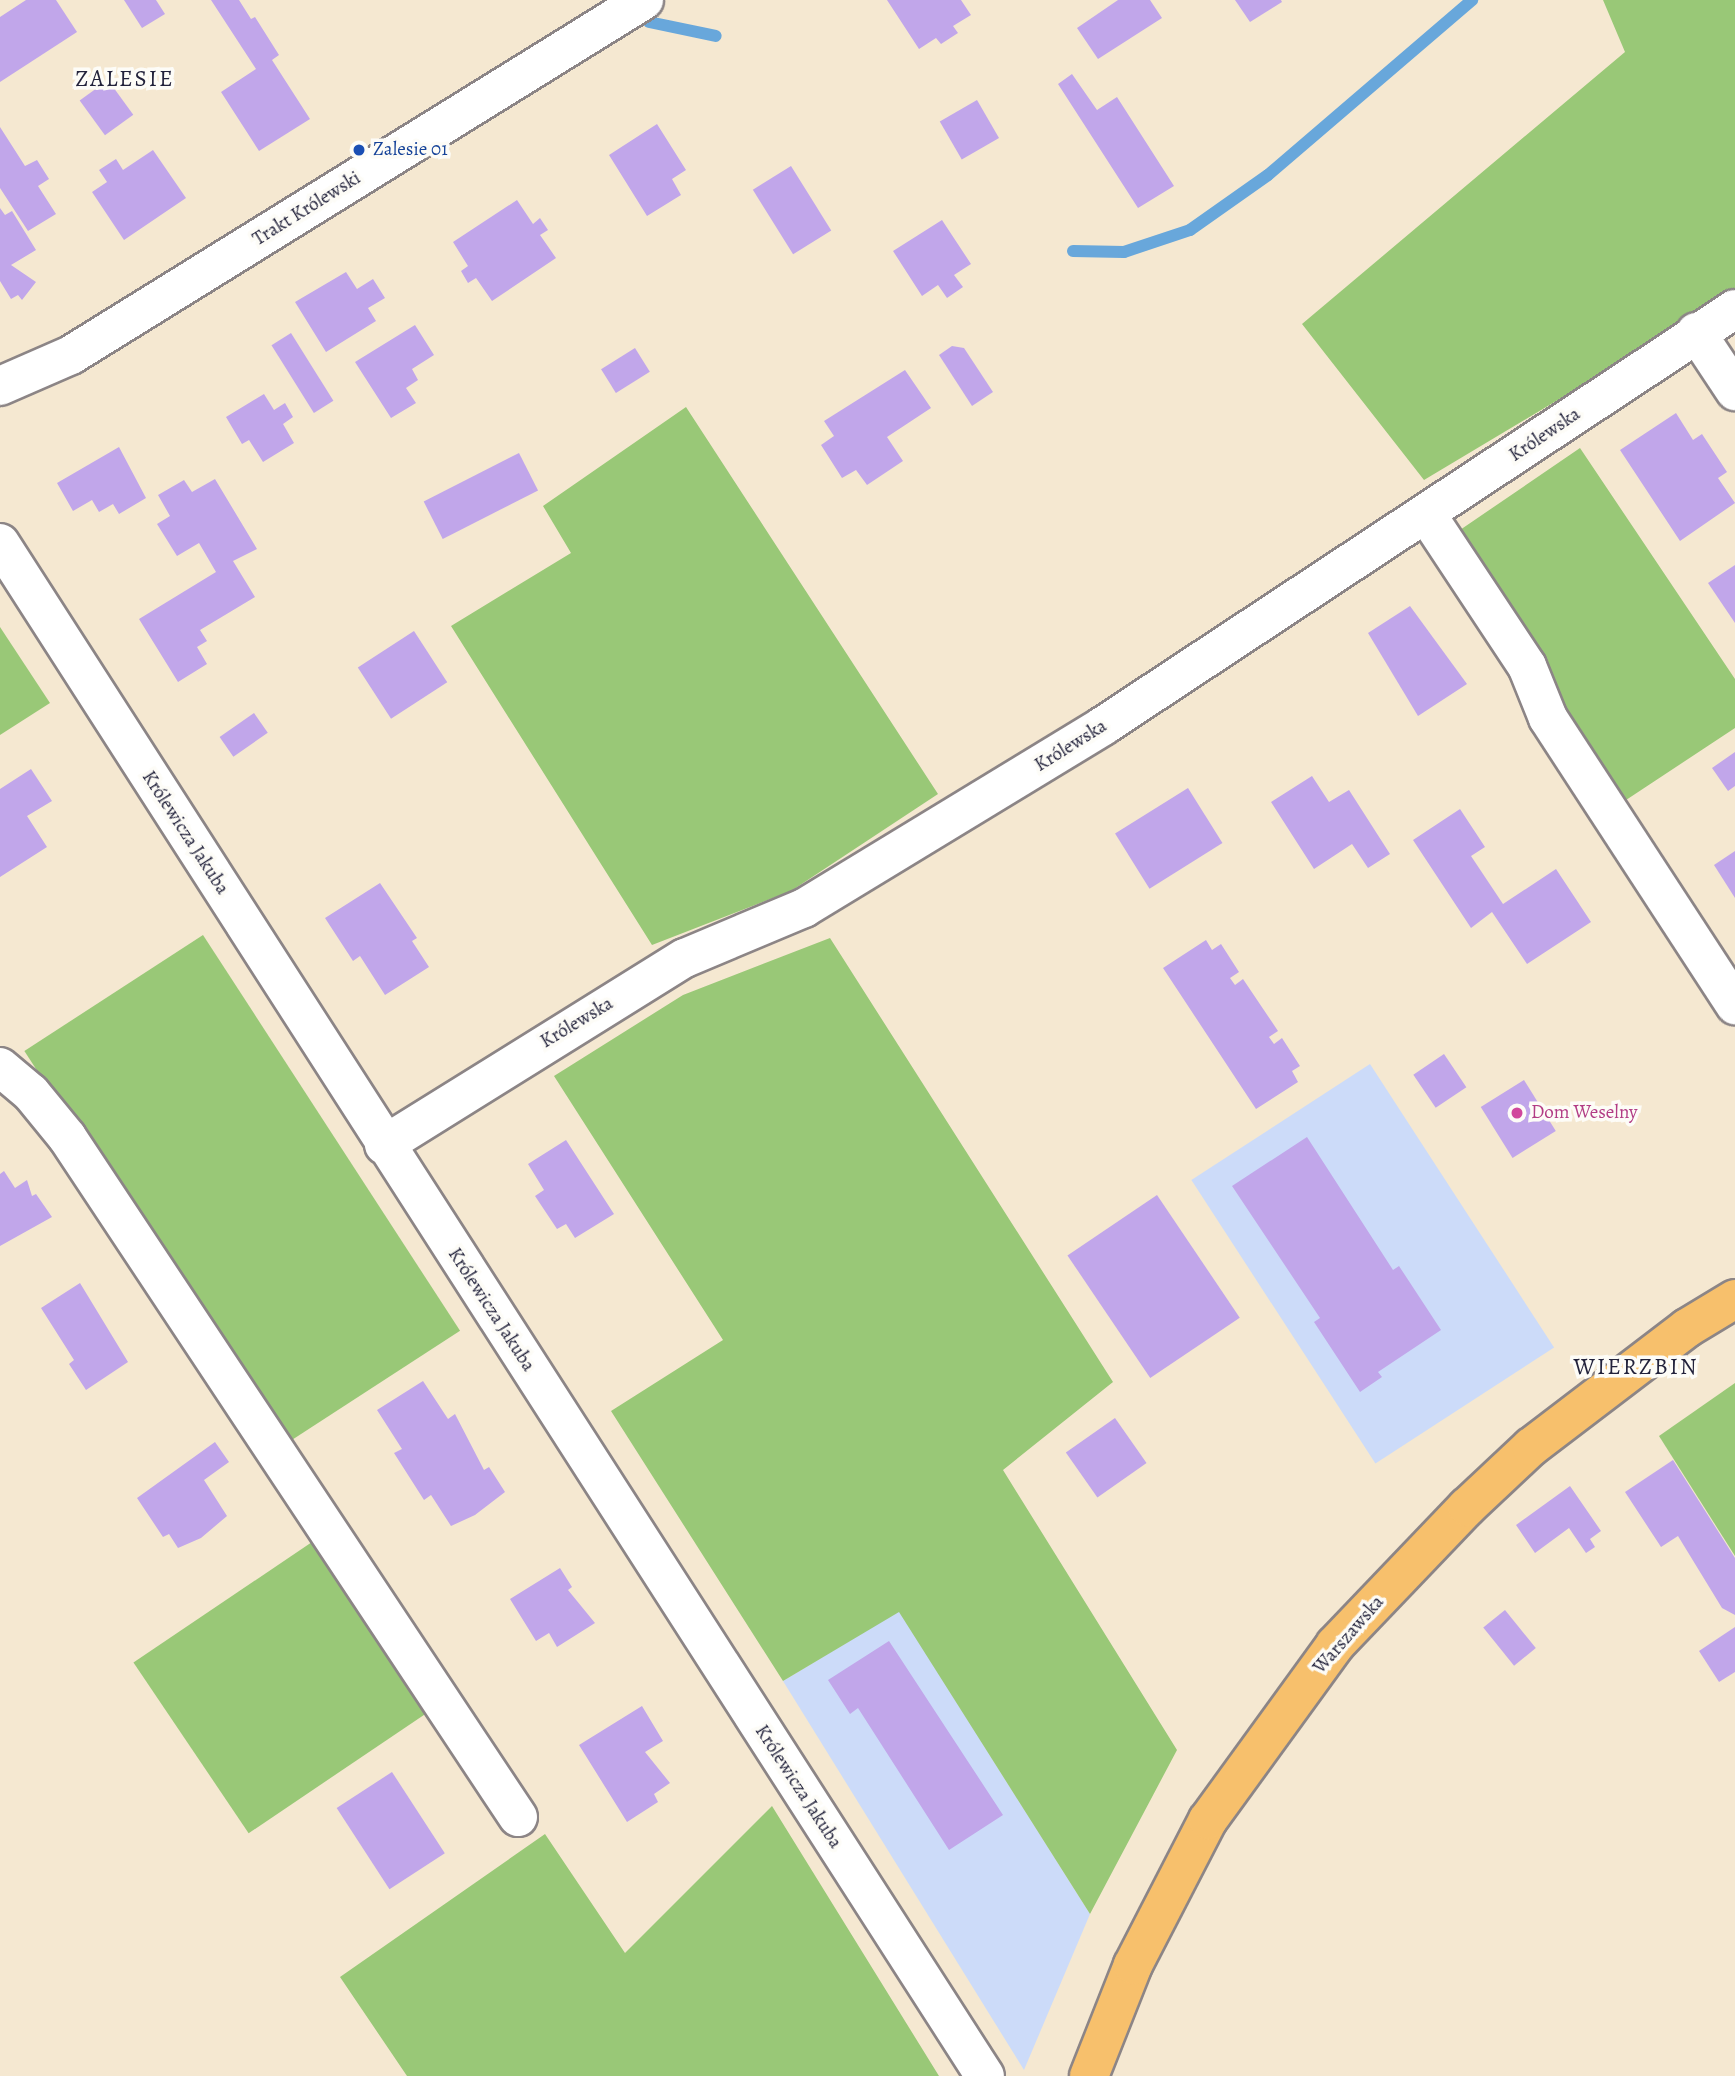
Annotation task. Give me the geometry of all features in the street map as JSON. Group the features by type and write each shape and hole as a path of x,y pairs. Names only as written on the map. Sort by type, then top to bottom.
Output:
{"main road":[{"name":"Warszawska","path":"1089,2076 1133,1965 1208,1819 1335,1646 1467,1507 1531,1447 1687,1328 1735,1299"}],"street":[{"name":"Trakt Królewski","path":"0,386 71,355 644,0"},
{"name":"Królewska","path":"384,1145 685,958 804,908 1103,726 1427,515 1696,332 1735,309"},
{"path":"1696,332 1735,391"},
{"path":"1427,515 1527,666 1548,718 1735,1005"},
{"name":"Królewicza Jakuba","path":"0,543 384,1145 985,2076"},
{"path":"0,1067 31,1093 66,1136 518,1817"}],"shaded area":[{"path":"1370,1064 1554,1347 1375,1463 1191,1180"},
{"path":"899,1611 1090,1914 1024,2070 783,1681"}],"green space":[{"path":"1603,0 1735,0 1735,294 1424,480 1302,324 1625,52"},
{"path":"686,407 938,794 791,891 652,945 451,626 571,553 543,506"},
{"path":"1580,448 1735,679 1735,728 1620,804 1551,697 1548,668 1460,530"},
{"path":"0,627 50,703 0,735"},
{"path":"203,935 460,1331 281,1447 24,1051"},
{"path":"830,938 1113,1382 1003,1470 1177,1750 1090,1914 899,1612 783,1681 611,1411 723,1340 554,1076 683,995"},
{"path":"1735,1383 1735,1556 1659,1436"},
{"path":"315,1540 430,1711 249,1833 133,1662"},
{"path":"772,1806 939,2076 407,2076 340,1977 545,1834 625,1953"}],"building":[{"path":"26,0 56,0 77,32 0,82 0,17"},
{"path":"124,0 156,0 165,14 142,28"},
{"path":"211,0 239,0 251,19 255,17 279,55 272,60 310,119 259,151 221,92 256,69"},
{"path":"887,0 961,0 971,15 953,26 958,33 941,44 936,38 919,49"},
{"path":"1118,0 1150,0 1162,18 1098,59 1077,28"},
{"path":"1235,0 1281,0 1282,2 1250,22"},
{"path":"1072,74 1097,110 1117,97 1174,186 1138,208 1058,84"},
{"path":"108,80 133,115 105,135 80,101"},
{"path":"977,100 999,138 962,160 940,122"},
{"path":"657,124 686,170 672,179 681,195 647,216 609,155"},
{"path":"0,127 25,166 37,160 49,179 38,186 56,214 28,231 0,188"},
{"path":"153,150 186,198 124,240 92,192 107,182 99,170 116,159 123,170"},
{"path":"791,166 831,230 793,254 753,190"},
{"path":"517,200 533,224 540,218 548,230 540,235 556,258 492,301 476,278 468,283 461,271 468,266 453,242"},
{"path":"0,208 5,215 12,211 36,250 11,265 36,282 22,300 18,295 11,299 0,281"},
{"path":"942,220 971,264 954,275 963,287 947,298 938,285 922,296 893,251"},
{"path":"346,272 357,289 373,279 385,298 368,308 376,321 326,352 295,302"},
{"path":"415,325 434,355 412,369 418,380 406,388 416,403 391,418 355,362"},
{"path":"291,333 333,401 314,413 271,345"},
{"path":"952,346 964,348 993,392 972,406 939,355"},
{"path":"635,348 650,372 616,393 601,369"},
{"path":"905,370 931,408 887,437 903,461 867,485 856,470 842,478 821,445 834,436 824,421"},
{"path":"264,394 274,410 285,403 293,417 283,424 294,443 263,462 249,440 242,444 226,417"},
{"path":"1676,413 1693,440 1702,434 1727,472 1718,478 1735,503 1680,541 1620,450"},
{"path":"119,447 146,498 119,514 113,504 99,512 92,500 73,511 57,483"},
{"path":"519,453 538,490 443,539 424,502"},
{"path":"215,479 257,549 233,561 255,597 200,630 207,641 197,647 207,664 178,682 139,619 216,572 199,543 177,556 157,524 170,516 158,495 184,480 192,492"},
{"path":"1735,565 1735,623 1708,583"},
{"path":"1410,606 1467,684 1418,716 1368,633"},
{"path":"414,631 447,682 391,719 358,667"},
{"path":"254,713 268,733 233,757 220,737"},
{"path":"1735,752 1735,786 1728,791 1712,768"},
{"path":"31,769 52,801 27,816 47,847 0,877 0,789"},
{"path":"1312,776 1329,802 1349,790 1390,854 1368,868 1352,844 1314,869 1271,802"},
{"path":"1188,788 1222,843 1150,889 1115,834"},
{"path":"1460,809 1485,847 1471,856 1503,904 1556,869 1591,922 1527,964 1492,912 1471,928 1413,840"},
{"path":"1735,851 1735,898 1714,865"},
{"path":"380,883 417,938 412,941 429,967 385,995 360,956 353,961 325,918"},
{"path":"1206,940 1212,950 1221,944 1239,972 1230,978 1235,985 1243,979 1278,1031 1269,1037 1274,1044 1282,1038 1300,1066 1292,1071 1298,1082 1256,1109 1163,968"},
{"path":"1444,1054 1466,1087 1436,1108 1413,1075"},
{"path":"1524,1080 1556,1131 1513,1158 1481,1107"},
{"path":"1307,1137 1393,1270 1399,1266 1441,1330 1378,1372 1382,1377 1360,1392 1314,1322 1320,1318 1232,1186"},
{"path":"566,1140 614,1214 575,1238 566,1224 557,1229 535,1196 544,1190 528,1164"},
{"path":"4,1171 15,1188 27,1180 32,1196 36,1194 52,1217 0,1246 0,1174"},
{"path":"1157,1195 1240,1318 1150,1378 1067,1255"},
{"path":"80,1283 128,1362 86,1390 69,1364 74,1360 41,1308"},
{"path":"423,1381 448,1419 455,1414 484,1470 489,1467 505,1492 475,1515 451,1526 431,1495 424,1500 394,1453 402,1449 377,1410"},
{"path":"1115,1418 1147,1463 1097,1497 1066,1452"},
{"path":"215,1442 229,1462 204,1480 227,1516 201,1538 178,1548 169,1534 163,1537 137,1498"},
{"path":"1673,1460 1735,1558 1735,1615 1722,1608 1678,1536 1661,1547 1625,1492"},
{"path":"1570,1486 1601,1531 1590,1539 1595,1547 1586,1553 1569,1528 1535,1553 1516,1525"},
{"path":"560,1568 572,1587 568,1590 595,1623 557,1647 549,1633 536,1641 510,1599"},
{"path":"1505,1610 1536,1648 1514,1666 1483,1628"},
{"path":"1735,1627 1735,1672 1719,1682 1699,1651"},
{"path":"889,1641 1003,1815 949,1850 858,1708 850,1714 828,1680"},
{"path":"642,1706 663,1741 645,1752 670,1783 654,1794 658,1802 627,1822 579,1745"},
{"path":"392,1772 445,1853 389,1889 337,1808"}],"waterway":[{"path":"1073,251 1124,252 1190,230 1268,175 1472,0"},
{"path":"649,22 716,36"}],"place":[{"name":"Zalesie 01","path":"359,150"},
{"name":"Dom Weselny","path":"1517,1113"}],"district":[{"name":"ZALESIE","path":"125,79"},
{"name":"WIERZBIN","path":"1636,1367"}]}
